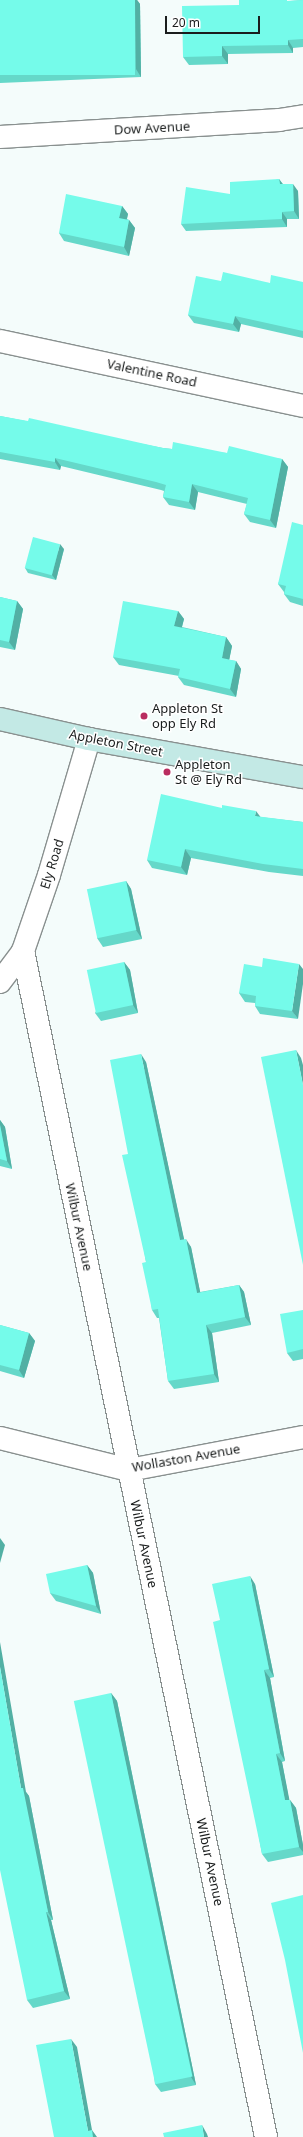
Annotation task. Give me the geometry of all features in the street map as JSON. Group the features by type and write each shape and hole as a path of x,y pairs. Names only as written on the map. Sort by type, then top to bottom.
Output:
{"street":[{"name":"Dow Avenue","path":"0,137 279,120 303,116"},
{"name":"Valentine Road","path":"0,340 303,406"},
{"name":"Appleton Street","path":"0,719 89,739 303,777"},
{"name":"Ely Road","path":"0,982 23,951 49,875 89,739"},
{"name":"Wilbur Avenue","path":"23,951 266,2137"},
{"name":"Wollaston Avenue","path":"0,1438 129,1470 303,1437"}],"building":[{"path":"0,0 135,0 135,75 0,75"},
{"path":"239,0 303,0 303,39 288,40 288,45 222,46 222,56 183,57 182,6 239,5"},
{"path":"279,179 280,184 293,184 294,211 282,212 282,219 181,224 186,187 230,194 230,182"},
{"path":"66,194 122,206 119,218 129,220 124,247 59,233"},
{"path":"223,272 270,283 271,275 303,282 303,331 235,316 233,324 188,315 196,276 221,281"},
{"path":"0,416 28,421 29,418 163,448 172,449 173,442 227,453 229,446 282,459 270,520 244,514 248,498 192,484 189,502 163,497 166,485 156,482 55,458 55,462 0,452"},
{"path":"292,522 303,525 303,599 284,594 286,586 278,584"},
{"path":"33,537 60,544 52,575 25,568"},
{"path":"0,597 17,601 9,642 0,640"},
{"path":"123,601 178,611 174,626 226,637 222,658 236,661 230,689 178,677 180,669 113,657"},
{"path":"161,794 222,808 222,805 256,811 255,816 303,822 303,869 263,864 185,849 181,867 147,860"},
{"path":"126,881 136,930 97,938 87,889"},
{"path":"263,958 299,964 292,1011 255,1006 256,996 239,993 244,964 262,967"},
{"path":"124,962 133,1005 96,1013 87,970"},
{"path":"296,1050 303,1085 303,1265 261,1057"},
{"path":"141,1054 180,1240 186,1239 197,1293 239,1285 245,1317 206,1325 214,1374 168,1381 158,1309 152,1310 142,1263 146,1262 122,1155 128,1154 110,1060"},
{"path":"0,1125 7,1161 0,1159"},
{"path":"303,1310 303,1349 287,1353 280,1314"},
{"path":"0,1325 29,1333 19,1370 0,1365"},
{"path":"87,1565 96,1606 50,1593 46,1574"},
{"path":"250,1576 269,1669 264,1670 280,1753 276,1754 285,1800 290,1800 299,1847 262,1854 213,1622 220,1620 212,1584"},
{"path":"0,1667 21,1788 23,1788 48,1912 46,1912 64,1991 27,2000 0,1870"},
{"path":"111,1693 193,2076 155,2084 74,1701"},
{"path":"303,1895 303,2053 285,1960 271,1903"},
{"path":"71,2039 88,2131 92,2130 93,2137 54,2137 36,2045"},
{"path":"202,2125 204,2137 164,2137 163,2133"}],"place":[{"name":"Appleton St opp Ely Rd","path":"144,716"},
{"name":"Appleton St @ Ely Rd","path":"167,772"}]}
